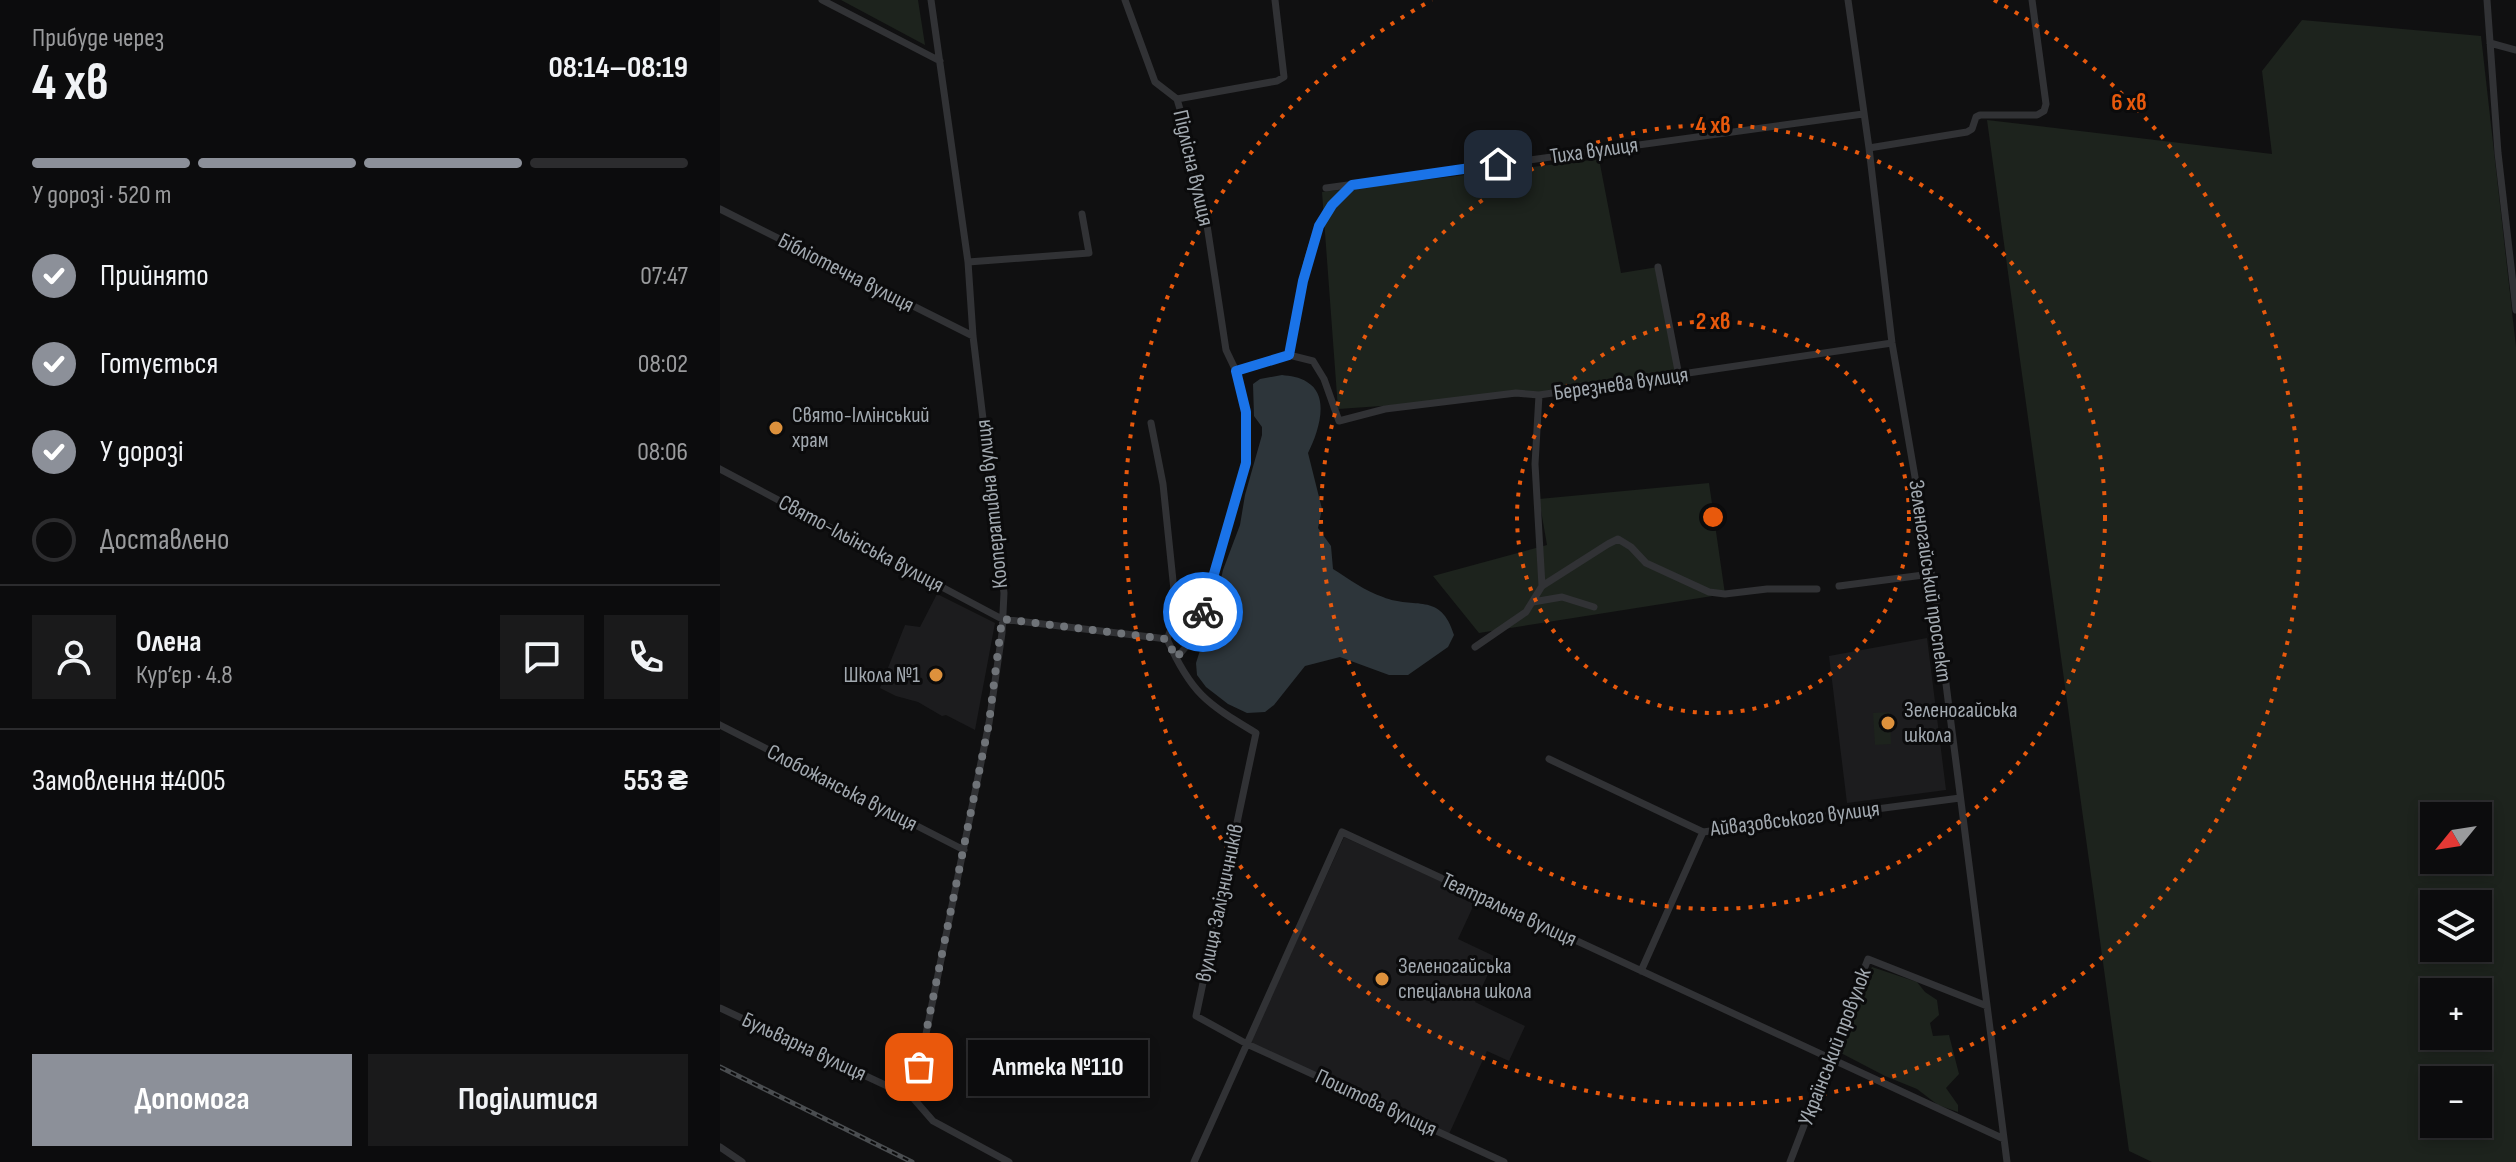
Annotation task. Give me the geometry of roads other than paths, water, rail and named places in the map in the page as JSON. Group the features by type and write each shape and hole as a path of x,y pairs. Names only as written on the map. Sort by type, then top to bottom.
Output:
{"street":[{"path":"822,0 940,61"},
{"name":"Кооперативна вулиця","path":"913,1098 989,723 1004,593 973,336 968,262 931,0"},
{"name":"Підлісна вулиця","path":"1125,0 1155,82 1177,99 1184,123 1187,153 1205,212 1226,350 1236,371 1246,412 1246,463 1201,619 1193,639 1176,658"},
{"path":"1177,99 1277,81 1284,77 1275,0"},
{"name":"Зеленогайський проспект","path":"1848,0 1892,343 1931,574 2007,1162"},
{"path":"1869,148 1967,132 1980,115 2037,115 2044,111 2046,104 2032,0"},
{"path":"2487,0 2498,153 2516,310"},
{"path":"2490,43 2516,50"},
{"name":"Тиха вулиця","path":"1326,188 1863,114"},
{"path":"1289,355 1303,281 1319,226 1332,205 1352,185"},
{"name":"Бібліотечна вулиця","path":"720,209 973,336"},
{"path":"968,262 1089,253 1082,214"},
{"path":"1658,267 1679,376"},
{"name":"Березнева вулиця","path":"1542,586 1535,464 1539,395 1892,343"},
{"path":"1236,371 1289,355 1313,361 1324,379 1339,421 1385,409 1501,394 1539,395"},
{"path":"1151,423 1163,484 1175,600 1174,622 1167,639 1176,658"},
{"name":"Свято-Ільїнська вулиця","path":"720,469 1002,619"},
{"path":"1475,647 1526,612 1542,586 1618,539 1646,563 1709,592 1725,594 1767,589 1817,589"},
{"path":"1839,586 1931,574"},
{"path":"1533,602 1562,597 1594,607"},
{"path":"1002,619 1167,639"},
{"name":"вулиця Залізничників","path":"1176,658 1192,686 1212,707 1256,733 1196,1016 1247,1044"},
{"name":"Слобожанська вулиця","path":"720,725 964,850"},
{"name":"Айвазовського вулиця","path":"1549,759 1703,832 1960,798"},
{"name":"Театральна вулиця","path":"1194,1162 1342,832 2004,1139"},
{"path":"1641,971 1703,832"},
{"name":"Український провулок","path":"1790,1162 1868,959 1987,1006"},
{"name":"Бульварна вулиця","path":"720,1008 913,1098 933,1121 1009,1162"},
{"name":"Поштова вулиця","path":"1247,1044 1504,1162"},
{"path":"720,1147 742,1162"}],"railway":[{"path":"720,1067 912,1162"}],"place":[{"name":"Свято-Іллінський храм","path":"776,428"},
{"name":"Школа №1","path":"936,675"},
{"name":"Зеленогайська школа","path":"1888,723"},
{"name":"Зеленогайська спеціальна школа","path":"1382,979"},
{"name":"Аптека №110","path":"919,1067"}]}
